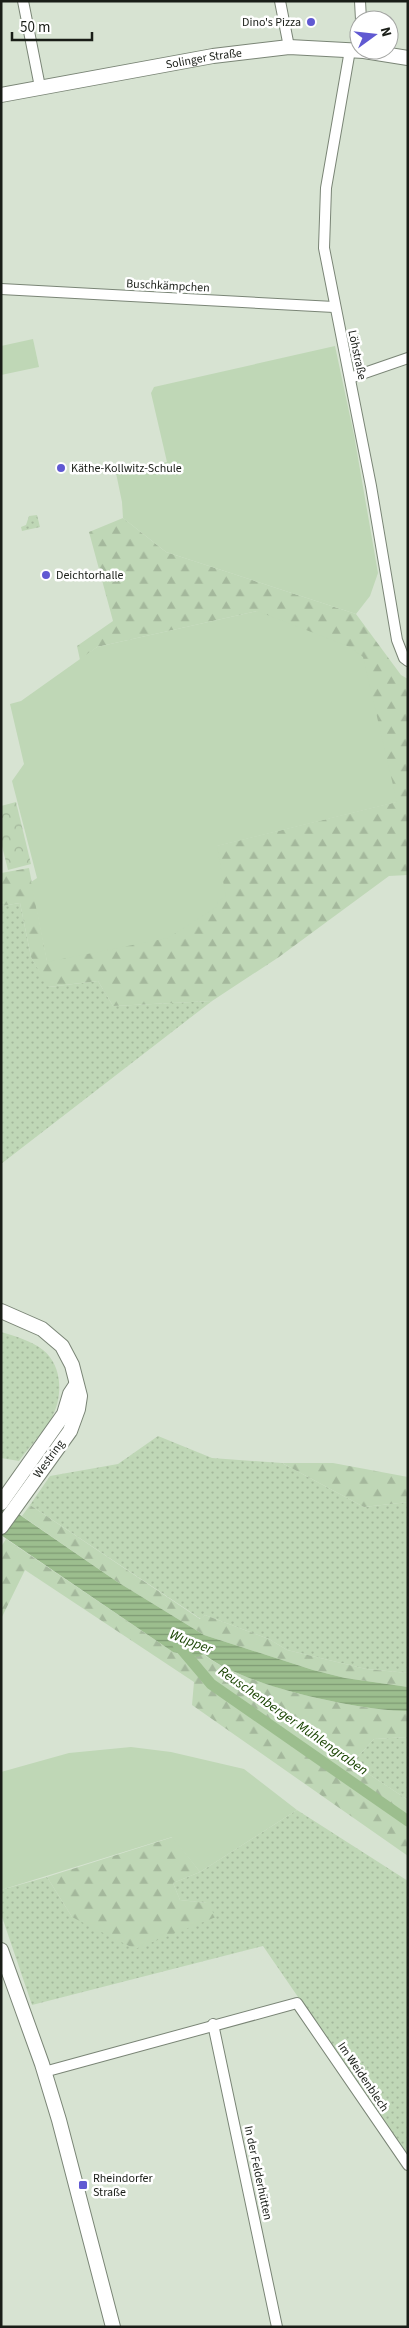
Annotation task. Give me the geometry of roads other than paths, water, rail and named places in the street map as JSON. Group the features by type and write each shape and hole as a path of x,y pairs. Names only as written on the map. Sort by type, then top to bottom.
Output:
{"main road":[{"name":"Solinger Straße","path":"1,95 213,56 289,47 349,50"},
{"name":"Westring","path":"1,1311 42,1329 53,1337 68,1356 76,1385 70,1394 64,1414 49,1447 1,1527"},
{"name":"Westring","path":"1,1503 49,1447"},
{"path":"1,1950 44,2072 86,2219 112,2327"}],"street":[{"path":"22,1 40,87"},
{"path":"280,1 289,47"},
{"name":"Löhstraße","path":"357,60 326,188 324,248 334,308 371,486 397,640 404,658 408,661"},
{"name":"Buschkämpchen","path":"1,289 334,308"},
{"path":"350,378 408,358"},
{"name":"Im Weidenblech","path":"213,2024 297,2003 408,2165"},
{"path":"44,2072 213,2024"},
{"name":"In der Felderhütten","path":"213,2024 277,2327"}],"water":[{"name":"Wupper","path":"1,1502 116,1581 204,1635 313,1670 345,1678 408,1687 408,1711 361,1706 301,1694 244,1676 204,1654 197,1657 173,1652 1,1535"}],"waterway":[{"name":"Reuschenberger Mühlengraben","path":"178,1645 211,1684 408,1821"}],"place":[{"name":"Dino's Pizza","path":"311,22"},
{"name":"Käthe-Kollwitz-Schule","path":"61,468"},
{"name":"Deichtorhalle","path":"46,575"},
{"name":"Rheindorfer Straße","path":"83,2185"}]}
